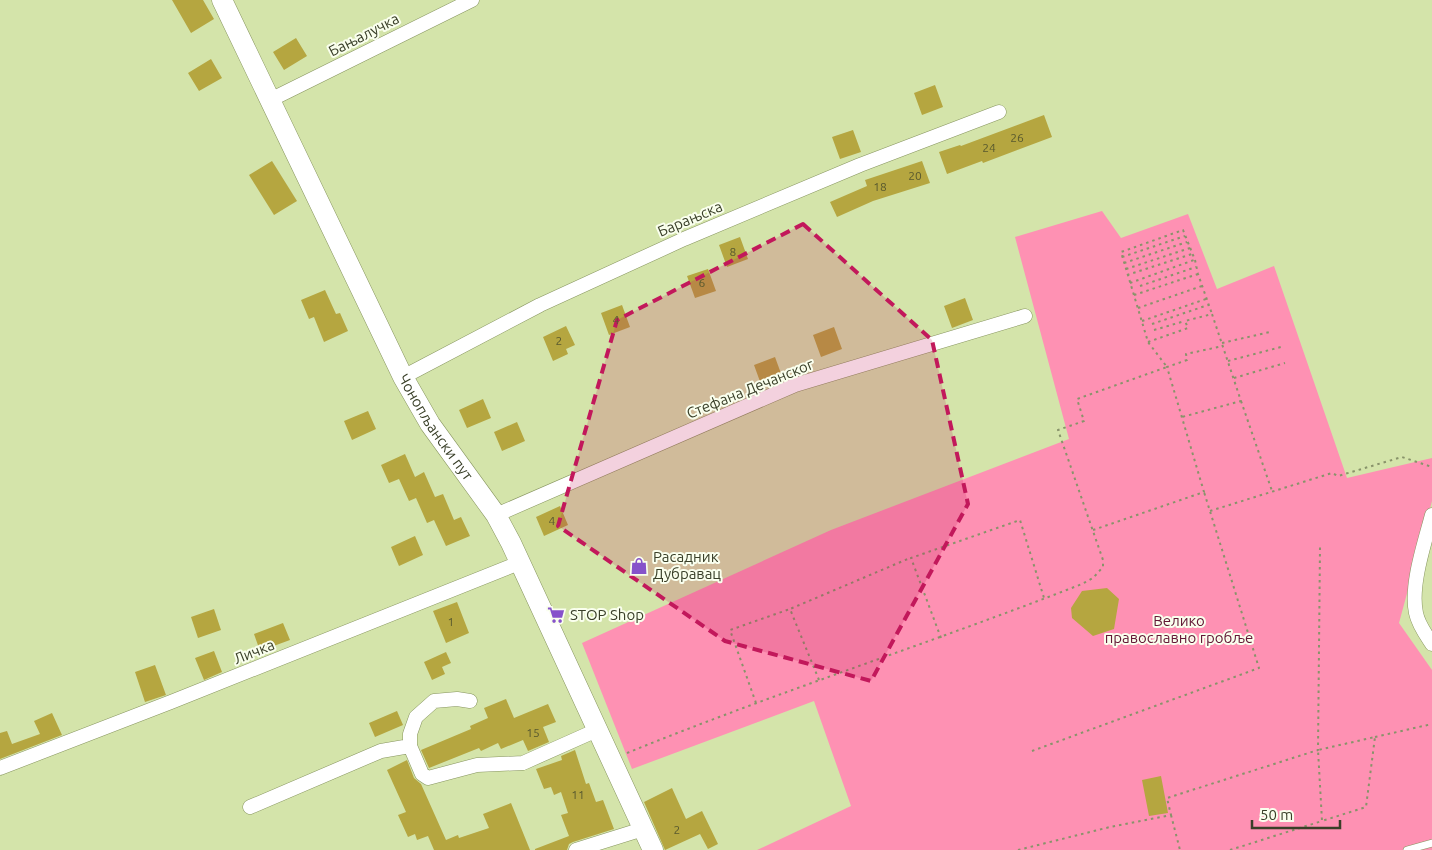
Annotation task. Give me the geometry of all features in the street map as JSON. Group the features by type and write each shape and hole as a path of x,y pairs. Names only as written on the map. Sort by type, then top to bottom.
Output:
{"street":[{"name":"Чонопљански пут","path":"222,0 403,377 445,447 496,515 653,850"},
{"name":"Бањалучка","path":"270,100 472,0"},
{"name":"Барањска","path":"403,377 540,305 684,239 860,165 999,112"},
{"name":"Стефана Дечанског","path":"496,515 795,385 1025,316"},
{"path":"1432,515 1420,560 1416,591 1416,614 1432,644"},
{"name":"Личка","path":"0,768 519,563"},
{"path":"470,701 457,699 434,701 416,718 410,734 410,746 422,774 428,778 477,765 523,763 597,730"},
{"path":"250,807 381,751 410,746"},
{"path":"576,850 643,829"}],"lane":[{"path":"1407,850 1432,843"}],"path":[{"path":"1032,751 1259,668 1167,367 1148,342 1121,252 1183,230 1195,260 1208,305 1273,491"},
{"path":"1122,257 1185,236"},
{"path":"1124,263 1187,242"},
{"path":"1126,269 1190,248"},
{"path":"1128,275 1192,254"},
{"path":"1130,283 1195,260"},
{"path":"1140,286 1196,267"},
{"path":"1134,295 1198,274"},
{"path":"1138,308 1203,286"},
{"path":"1142,321 1206,299"},
{"path":"1152,324 1208,305"},
{"path":"1154,330 1212,314"},
{"path":"1148,342 1188,328 1185,320"},
{"path":"1222,343 1270,332"},
{"path":"610,759 713,718 941,638 1044,599 1082,584 1100,572 1104,567 1103,560 1058,430 1084,421 1077,399 1187,360 1186,354 1223,346"},
{"path":"1228,362 1281,347"},
{"path":"1234,378 1285,363"},
{"path":"1182,417 1241,401"},
{"path":"1210,511 1332,473 1338,476 1402,457 1432,467"},
{"path":"1093,530 1204,492"},
{"path":"756,703 730,630 790,609 912,558 1020,520 1044,599"},
{"path":"1320,546 1318,750 1322,821"},
{"path":"912,558 941,638"},
{"path":"790,609 819,680"},
{"path":"1180,850 1167,798 1318,750 1432,724"},
{"path":"1230,850 1366,807 1375,737"},
{"path":"1018,850 1110,826 1171,815"}],"highlighted area":[{"path":"803,224 932,340 968,504 871,681 725,641 558,526 617,320"}],"green space":[{"name":"Велико православно гробље","path":"1102,211 1121,238 1188,214 1217,289 1274,266 1347,478 1432,458 1432,501 1399,623 1432,670 1432,850 757,850 851,806 814,701 632,769 582,643 831,530 1069,439 1015,237"}],"building":[{"path":"172,0 203,0 214,19 191,33"},
{"path":"296,38 307,56 284,70 273,52"},
{"path":"211,59 222,78 199,91 188,73"},
{"path":"935,85 943,107 922,115 914,93"},
{"path":"1044,115 1052,137 983,163 982,161 947,174 939,152 961,146"},
{"path":"853,130 861,152 840,159 832,137"},
{"path":"272,161 297,201 274,215 249,175"},
{"path":"922,161 930,183 873,201 837,217 830,202 867,186 865,180"},
{"path":"740,237 748,259 727,267 719,245"},
{"path":"708,269 716,291 695,298 687,276"},
{"path":"325,290 336,314 340,313 348,331 324,342 314,317 309,319 301,300"},
{"path":"965,298 973,320 952,328 944,306"},
{"path":"622,305 630,327 609,335 601,313"},
{"path":"566,326 575,345 566,349 568,354 553,361 543,337"},
{"path":"834,327 842,349 821,357 813,335"},
{"path":"775,357 783,379 762,387 754,365"},
{"path":"483,399 491,418 467,428 459,410"},
{"path":"368,411 376,429 352,440 344,421"},
{"path":"517,422 525,441 502,451 494,432"},
{"path":"405,454 415,477 424,472 435,497 443,494 454,520 461,517 470,536 446,546 434,520 427,523 416,498 409,501 399,479 389,483 381,465"},
{"path":"560,506 568,525 544,536 536,517"},
{"path":"415,536 423,555 399,566 391,547"},
{"path":"1107,588 1119,599 1114,629 1093,636 1072,618 1071,608 1082,591"},
{"path":"457,602 469,633 446,643 433,611"},
{"path":"214,609 221,630 198,638 191,617"},
{"path":"283,623 290,640 260,651 254,634"},
{"path":"214,651 222,672 204,680 195,658"},
{"path":"446,652 451,663 442,667 445,674 432,680 424,662"},
{"path":"155,665 166,695 145,702 135,672"},
{"path":"506,699 514,718 548,704 556,722 543,727 549,742 528,751 523,740 501,749 498,743 481,751 479,748 429,768 421,750 471,729 470,726 488,718 484,708"},
{"path":"397,711 403,725 375,737 369,723"},
{"path":"52,713 62,735 0,759 0,733 7,731 12,744 40,734 34,721"},
{"path":"575,750 586,784 589,783 596,802 603,800 614,829 573,842 569,844 567,850 535,850 569,836 561,815 568,813 561,792 554,795 551,787 544,789 536,769 562,760 561,756"},
{"path":"407,760 414,778 421,784 446,840 458,835 459,838 489,828 483,814 511,803 530,850 434,850 428,836 417,840 415,834 408,837 398,815 406,812 387,770"},
{"path":"1161,776 1168,813 1149,816 1142,780"},
{"path":"672,788 686,819 702,811 718,844 708,849 700,834 665,850 644,802"}],"place":[{"name":"Расадник Дубравац","path":"639,566"},
{"name":"STOP Shop","path":"556,615"}]}
